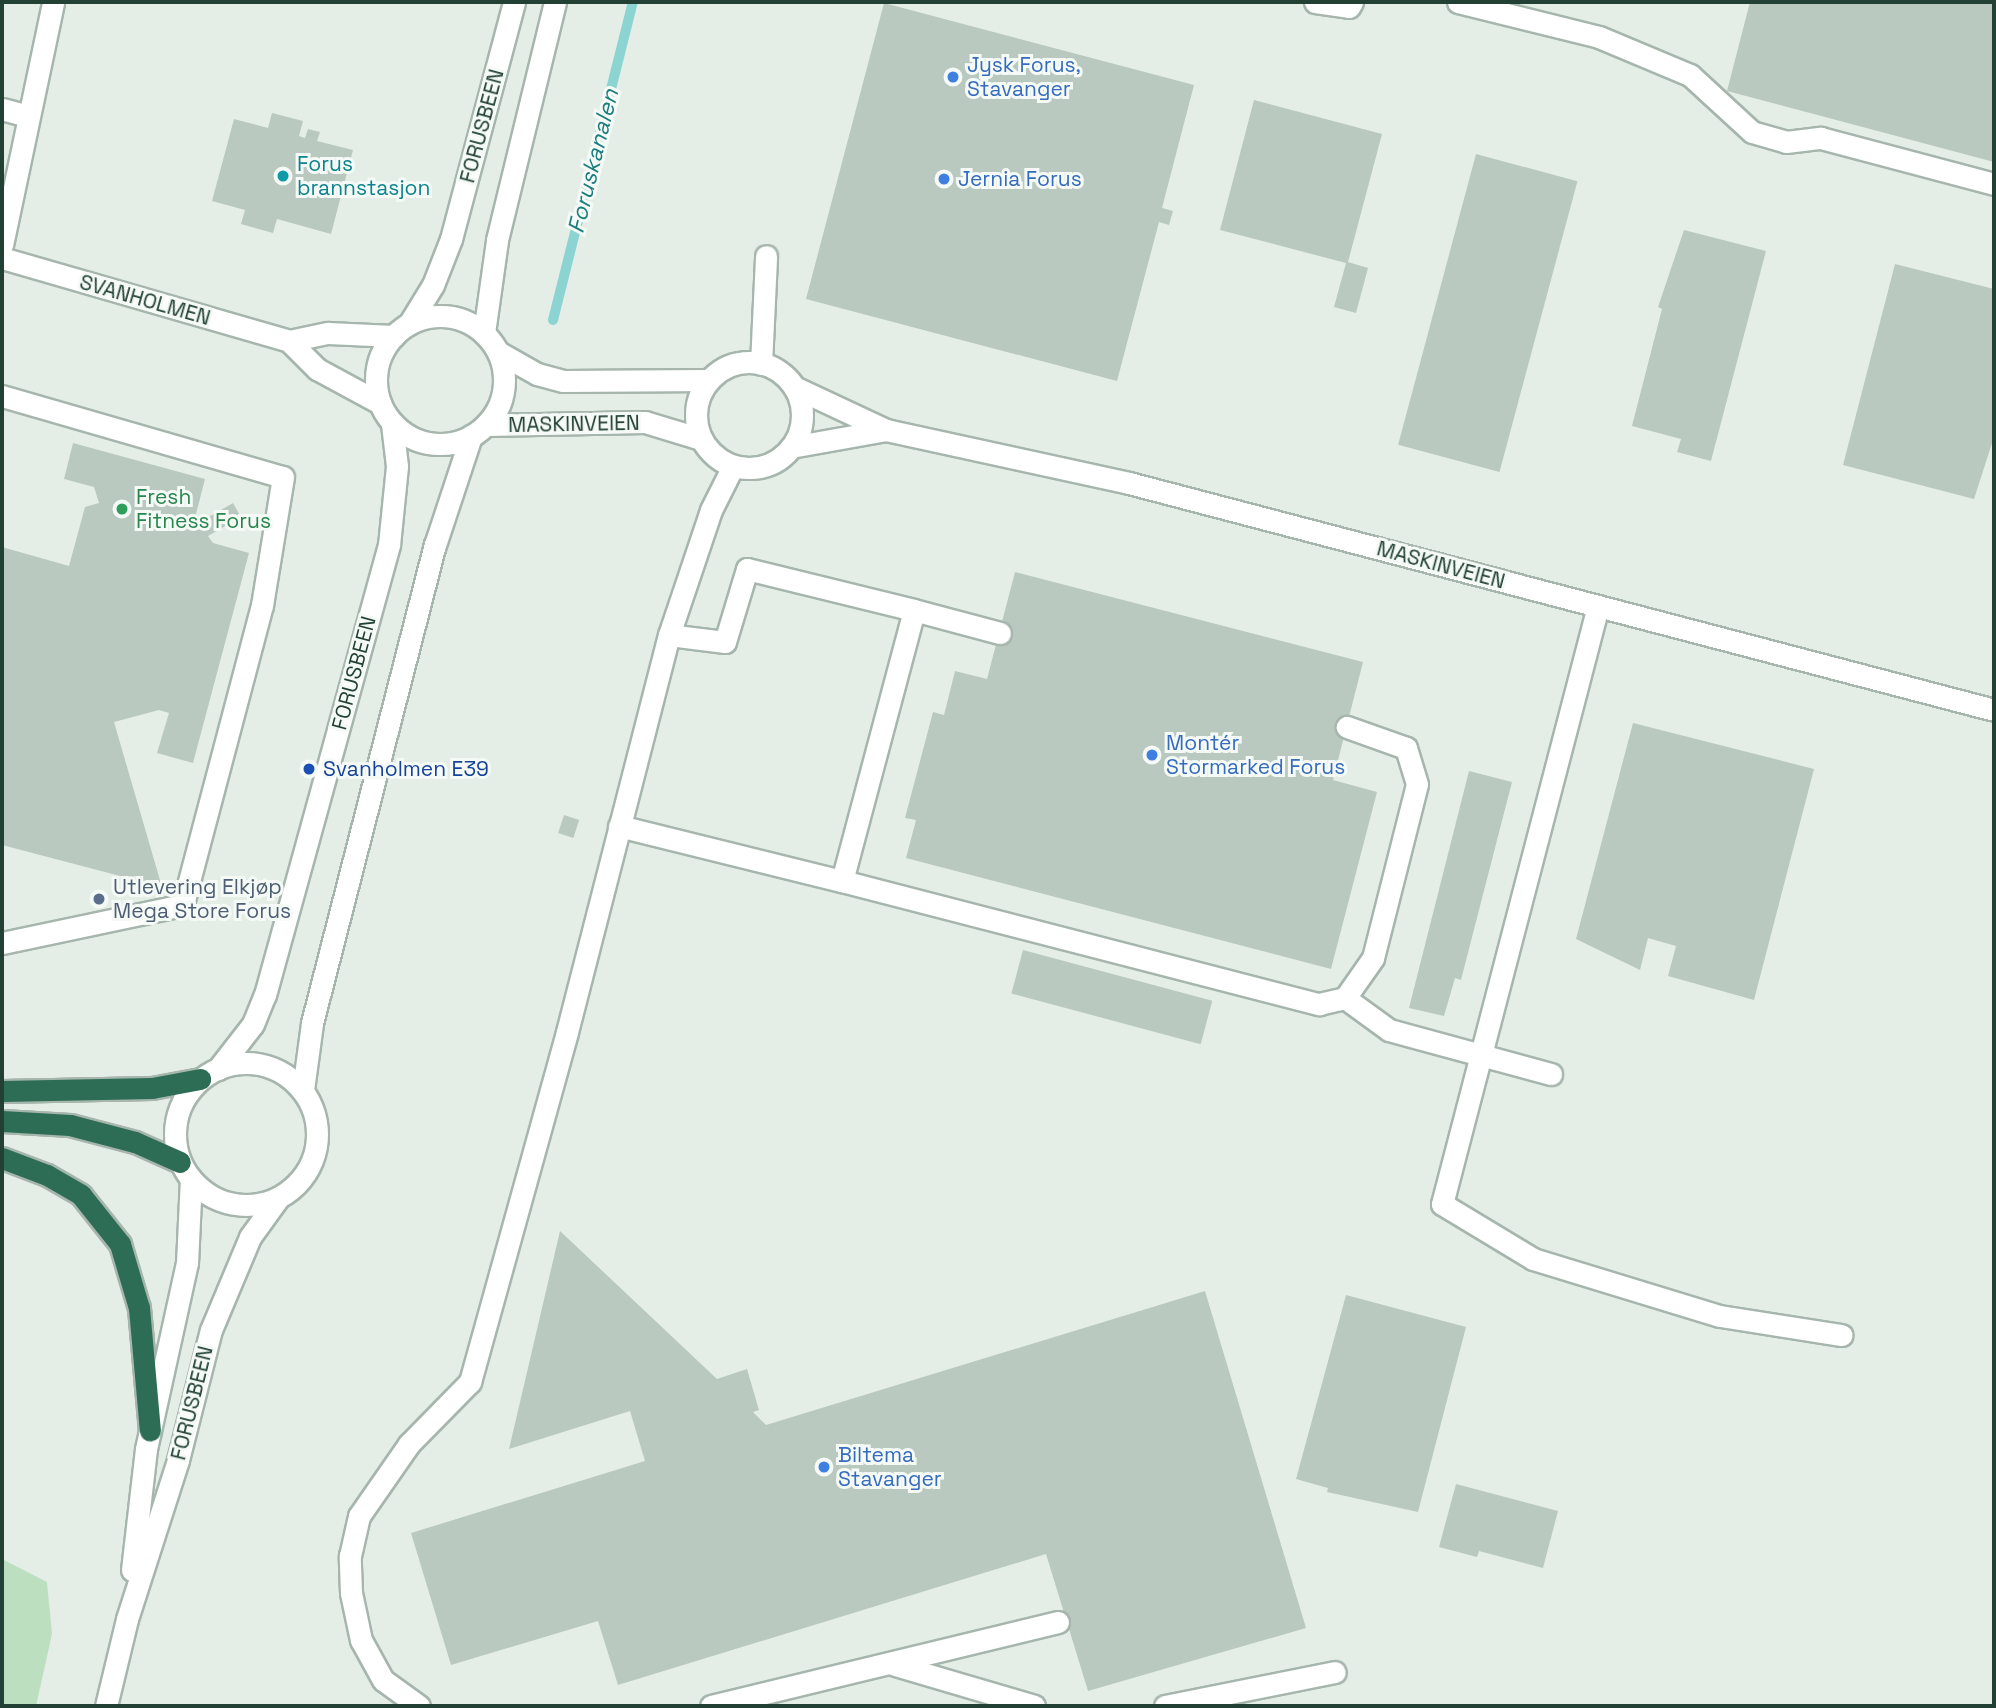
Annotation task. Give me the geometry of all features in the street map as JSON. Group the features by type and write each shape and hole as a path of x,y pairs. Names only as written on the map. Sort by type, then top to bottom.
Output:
{"highway":[{"path":"2,1091 152,1088 209,1074"},
{"path":"2,1121 70,1125 135,1142 185,1170"},
{"path":"2,1158 47,1175 81,1195 120,1244 139,1308 150,1431"}],"main road":[{"path":"2,245 52,2"},
{"name":"FORUSBEEN","path":"402,330 433,285 451,239 514,2"},
{"name":"FORUSBEEN","path":"484,333 498,240 555,2"},
{"path":"1315,2 1349,6 1352,2"},
{"path":"1458,2 1599,37 1690,75 1752,132 1786,142 1821,138 1994,184"},
{"path":"2,109 28,116"},
{"path":"761,364 766,256"},
{"name":"SVANHOLMEN","path":"2,258 289,341 328,333 402,330"},
{"path":"303,1090 273,1067 235,1063 209,1074 185,1097 177,1118 185,1170 222,1201 261,1204 279,1197 309,1168 316,1148 317,1127 303,1090 312,1023 435,545 479,431 498,410 503,391 498,352 484,333 448,316 402,330 377,367 380,403 392,424 421,442 455,443 479,431"},
{"name":"SVANHOLMEN","path":"289,341 317,369 380,403"},
{"name":"MASKINVEIEN","path":"498,352 537,374 563,381 653,377 709,380"},
{"path":"761,364 794,387 802,418 791,447 765,466 733,466 720,460 701,439 696,409 709,380 733,365 761,364"},
{"name":"MASKINVEIEN","path":"794,387 886,430 1129,483 1994,710"},
{"path":"2,396 283,477 262,606 184,905 2,943"},
{"name":"MASKINVEIEN","path":"479,431 645,422 701,439"},
{"name":"FORUSBEEN","path":"209,1074 253,1024 265,995 385,558 396,502 392,424"},
{"name":"MASKINVEIEN","path":"791,447 886,430"},
{"path":"419,1706 383,1680 361,1640 351,1593 350,1556 359,1516 409,1444 470,1382 669,635 711,510 733,466"},
{"path":"669,635 725,642 747,569 1000,633"},
{"path":"1598,606 1442,1203 1533,1259 1720,1316 1842,1335"},
{"path":"842,881 914,610"},
{"path":"620,826 1319,1004 1345,998 1373,958 1417,783 1406,748 1347,727"},
{"path":"1345,998 1389,1030 1552,1073"},
{"name":"FORUSBEEN","path":"127,1619 150,1431 187,1263 185,1170"},
{"name":"FORUSBEEN","path":"106,1706 127,1619 178,1460 219,1306 250,1237 279,1197"},
{"path":"711,1706 1058,1622"},
{"path":"893,1664 1034,1706"},
{"path":"1165,1706 1335,1672"}],"green space":[{"path":"2,1559 47,1582 52,1634 36,1706 2,1706"}],"building":[{"path":"1750,2 1994,2 1994,162 1727,91"},
{"path":"884,3 1194,85 1162,208 1173,211 1169,225 1159,222 1117,381 806,299"},
{"path":"1254,100 1382,134 1348,262 1368,268 1356,313 1334,307 1346,263 1220,230"},
{"name":"Forus brannstasjon","path":"272,113 303,121 299,136 305,138 308,129 320,132 317,141 353,150 331,234 277,219 273,233 241,224 245,210 212,201 234,119 268,128"},
{"path":"1476,154 1577,181 1500,472 1398,445"},
{"path":"1684,230 1766,251 1711,461 1677,452 1681,439 1632,426 1662,309 1658,307"},
{"path":"1895,264 1994,289 1994,437 1974,499 1843,465"},
{"path":"73,443 205,479 196,514 200,522 233,503 241,517 208,536 213,543 249,553 193,763 157,753 169,713 159,710 114,722 162,887 2,845 2,547 69,566 85,507 99,503 94,487 64,479"},
{"path":"1015,572 1363,662 1333,780 1377,792 1331,969 906,858 916,820 905,818 933,712 944,715 955,671 987,679"},
{"path":"1633,723 1814,769 1754,1000 1668,976 1676,946 1648,938 1640,970 1576,939"},
{"path":"1469,771 1512,782 1461,980 1455,978 1444,1016 1409,1008"},
{"path":"564,815 579,820 573,838 558,833"},
{"path":"1023,950 1212,1001 1201,1044 1011,993"},
{"path":"560,1231 717,1379 747,1369 759,1410 753,1412 766,1425 1205,1291 1306,1628 1088,1691 1046,1554 618,1685 598,1621 451,1665 411,1533 645,1461 630,1411 509,1449"},
{"path":"1346,1295 1466,1327 1418,1512 1327,1492 1328,1488 1296,1479"},
{"path":"1456,1484 1558,1511 1543,1568 1479,1551 1477,1557 1439,1547"}],"waterway":[{"name":"Foruskanalen","path":"553,320 633,2"}],"place":[{"name":"Jysk Forus, Stavanger","path":"953,77"},
{"name":"Forus brannstasjon","path":"283,176"},
{"name":"Jernia Forus","path":"944,179"},
{"name":"Fresh Fitness Forus","path":"122,509"},
{"name":"Montér Stormarked Forus","path":"1152,755"},
{"name":"Svanholmen E39","path":"309,769"},
{"name":"Utlevering Elkjøp Mega Store Forus","path":"99,899"},
{"name":"Biltema Stavanger","path":"824,1467"}]}
